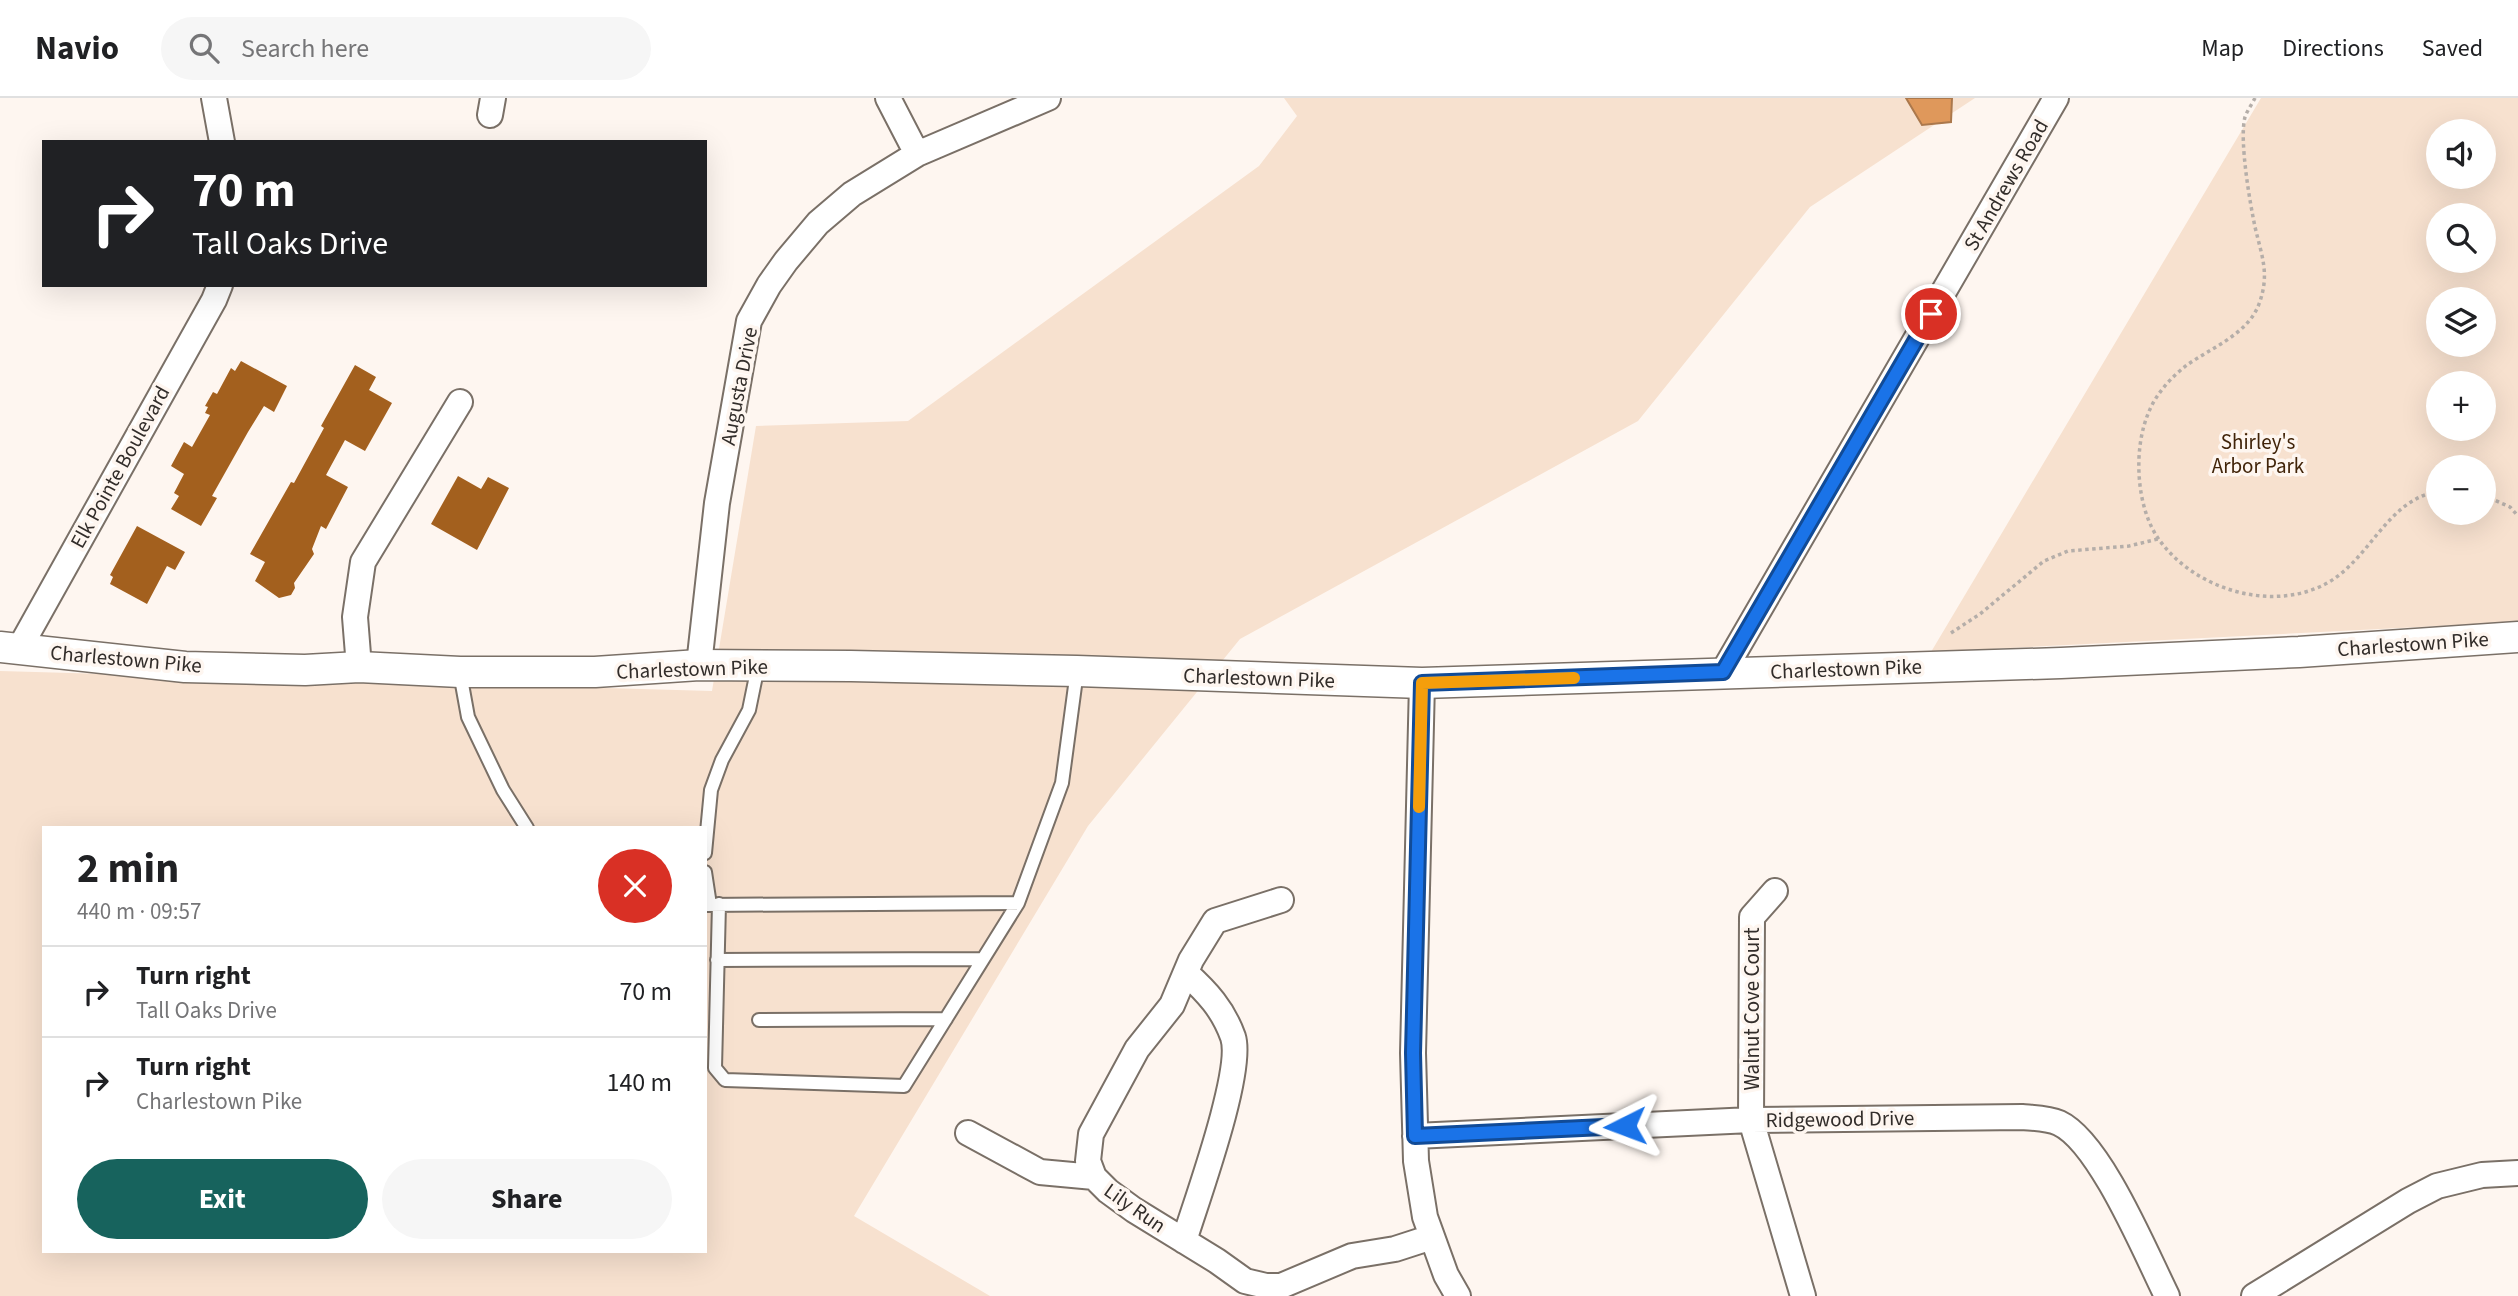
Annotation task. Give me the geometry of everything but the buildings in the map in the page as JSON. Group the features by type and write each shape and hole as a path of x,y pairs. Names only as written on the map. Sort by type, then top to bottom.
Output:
{"street":[{"path":"214,98 222,140"},
{"path":"888,98 917,154"},
{"name":"Augusta Drive","path":"699,665 717,503 750,321 780,269 818,223 852,194 917,154 1048,98"},
{"name":"St Andrews Road","path":"1723,672 2056,98"},
{"name":"Elk Pointe Boulevard","path":"9,648 219,287"},
{"path":"359,667 355,617 363,562 460,402"},
{"name":"Charlestown Pike","path":"9,648 185,667 305,670 359,667 460,672 595,672 699,665 1077,671 1422,683 2075,662 2299,652 2518,637"},
{"path":"1422,683 1413,1053 1416,1161 1425,1217 1446,1275 1458,1296"},
{"name":"Walnut Cove Court","path":"1775,891 1752,917 1751,1120 1803,1296"},
{"name":"Lily Run","path":"1281,900 1215,922 1185,973 1172,1006 1137,1049 1091,1134 1088,1161 1094,1177 1133,1210 1244,1281 1287,1291 1352,1256 1395,1249 1432,1237"},
{"path":"1184,1241 1234,1070 1234,1039 1211,996 1185,973"},
{"name":"Ridgewood Drive","path":"1415,1136 1751,1120 2022,1117 2049,1120 2061,1124 2087,1146 2101,1165 2167,1296"},
{"path":"968,1133 1040,1172 1094,1177"},
{"path":"2254,1296 2437,1186 2482,1175 2518,1173"}],"lane":[{"path":"707,832 711,790 722,760 750,710 758,666"},
{"path":"707,883 717,960 715,1068 725,1080 904,1087 1018,903 1062,783 1077,671"},
{"path":"460,672 468,717 503,790 526,826"},
{"path":"711,905 1018,903"},
{"path":"717,960 983,959"},
{"path":"760,1020 946,1019"}],"path":[{"path":"2255,98 2245,117 2245,155 2255,228 2265,262 2264,282 2258,307 2248,321 2234,335 2186,366 2166,384 2148,413 2139,445 2139,484 2158,539 2195,574 2217,586 2264,596 2290,594 2315,589 2332,580 2350,566 2396,512 2410,500 2426,495"},
{"path":"2496,500 2510,506 2518,516"},
{"path":"1951,633 1980,614 2044,561 2068,551 2129,546 2158,539"}],"green space":[{"path":"1284,98 1975,98 1810,207 1638,421 1240,639 1088,826 854,1216 990,1296 0,1296 0,671 712,691 756,426 908,421 1259,166 1297,116"},
{"name":"Shirley's Arbor Park","path":"2261,98 2518,98 2518,622 1931,652"}],"shaded area":[{"path":"1906,98 1952,98 1951,122 1922,125"}],"slow traffic":[{"path":"1419,807 1422,683 1574,678"}],"route":[{"path":"1625,1126 1415,1136 1413,1053 1422,683 1723,672 1931,314"}]}
